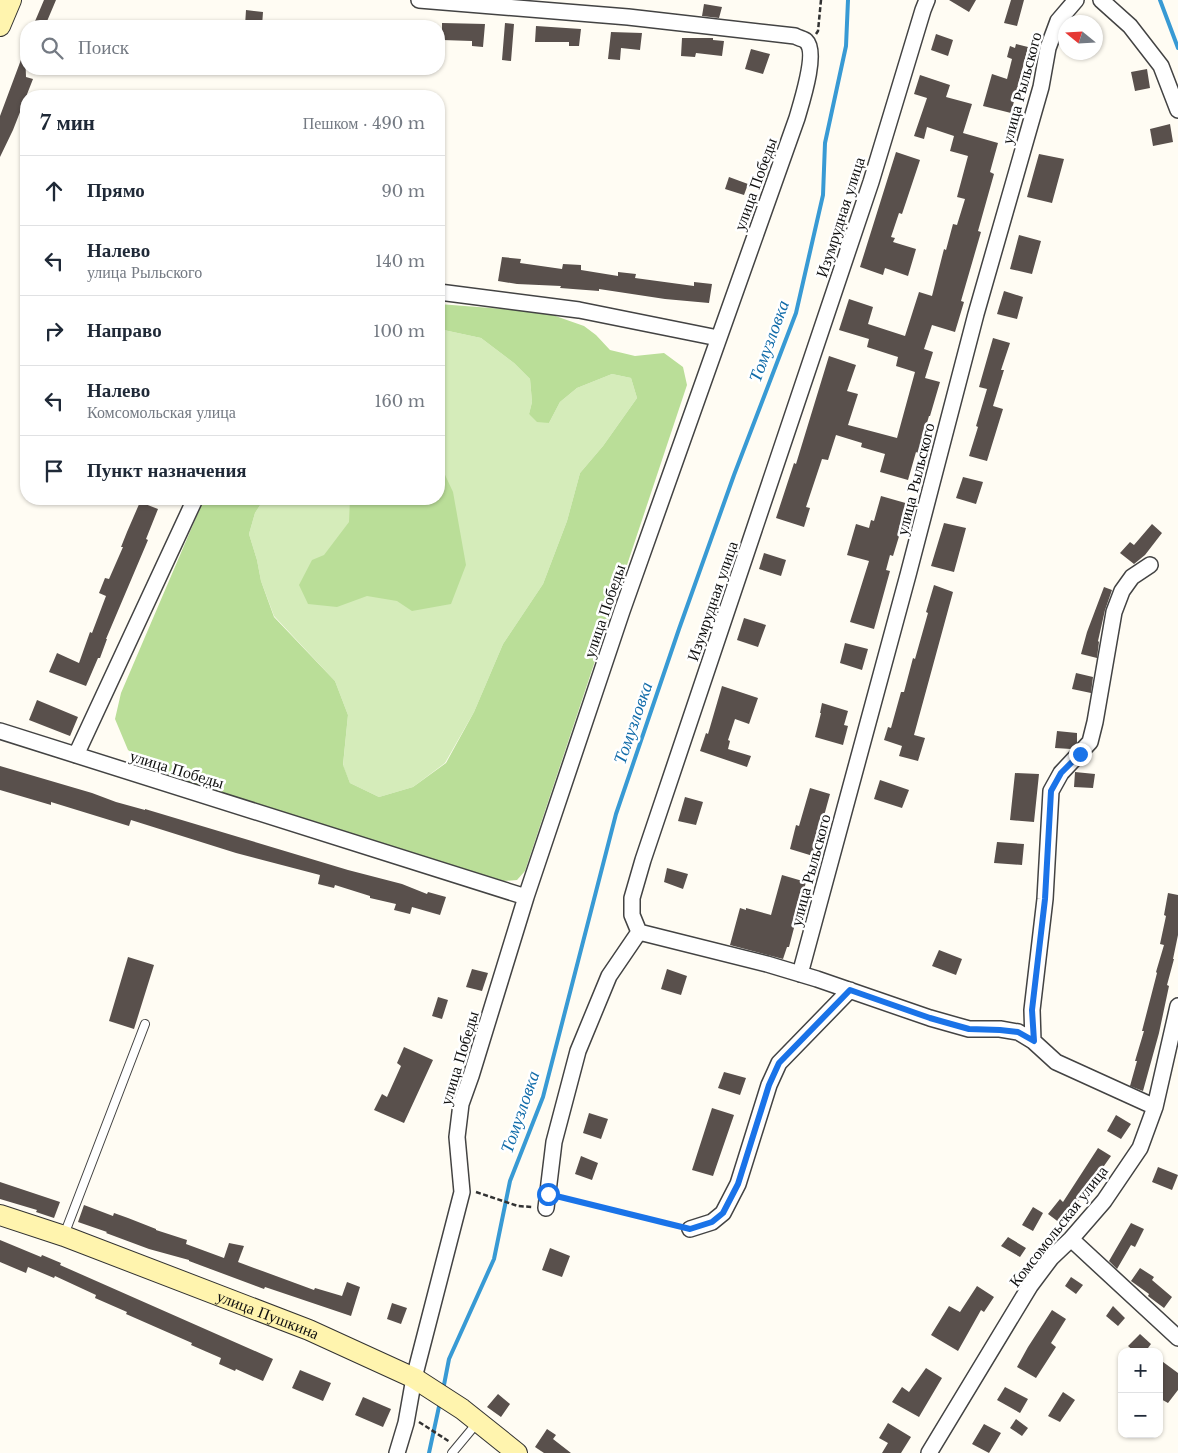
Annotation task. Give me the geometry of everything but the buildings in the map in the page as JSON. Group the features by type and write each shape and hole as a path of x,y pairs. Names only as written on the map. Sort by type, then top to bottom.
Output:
{"main road":[{"path":"0,26 11,0"},
{"name":"улица Пушкина","path":"0,1215 64,1236 309,1330 418,1380 462,1409 518,1453"}],"street":[{"path":"419,0 544,5 628,17 795,36 808,44"},
{"name":"Изумрудная улица","path":"639,932 632,915 632,898 643,860 868,191 927,0"},
{"name":"улица Рыльского","path":"800,974 908,575 976,314 1041,87 1048,48 1058,21 1076,0"},
{"path":"1101,0 1130,26 1161,66 1178,110"},
{"name":"улица Победы","path":"397,1453 418,1380 462,1192 457,1137 461,1104 526,897 622,611 797,118 810,68 808,44"},
{"path":"445,293 579,310 718,338"},
{"path":"76,755 193,505"},
{"path":"1034,1041 1032,1010 1045,899 1051,791 1061,773 1090,742 1114,612 1122,591 1132,577 1150,565"},
{"name":"улица Победы","path":"0,731 526,897"},
{"path":"547,1201 554,1142 578,1051 609,976 639,932 800,974 930,1018 969,1029 1018,1032 1034,1041 1056,1062 1155,1107"},
{"path":"690,1229 712,1222 723,1213 738,1184 769,1085 779,1063 850,990"},
{"name":"Комсомольская улица","path":"929,1453 1030,1286 1051,1258 1071,1239 1104,1201 1140,1148 1155,1107 1178,1006"},
{"path":"1071,1239 1178,1338"}],"lane":[{"path":"64,1236 145,1024"},
{"path":"452,1453 479,1422"}],"path":[{"path":"808,44 818,31 821,0"},
{"path":"475,1192 518,1206"},
{"path":"547,1201 690,1229"},
{"path":"418,1422 445,1437"}],"green space":[{"path":"445,304 544,312 584,326 596,335 610,350 635,356 664,353 683,367 687,385 525,871 517,880 503,881 187,782 155,769 128,750 115,719 121,693 201,505 260,505 255,513 249,534 261,581 274,617 335,681 348,715 343,765 350,783 379,797 413,787 446,763 474,712 503,644 543,584 567,521 580,473 603,446 637,398 631,378 612,374 577,388 560,402 549,423 537,422 529,414 532,402 530,379 514,363 481,338 445,330"},
{"path":"445,330 481,338 514,363 530,379 532,402 529,414 549,423 560,402 577,388 612,374 631,378 637,398 603,446 580,473 567,521 543,584 503,644 474,712 445,763 413,787 379,797 350,783 343,766 348,715 335,681 274,616 261,581 249,534 255,513 260,505 445,505"},
{"path":"445,475 453,492 466,565 451,604 412,611 397,601 367,596 337,607 308,604 299,585 312,560 324,555 349,522 350,505 445,505"}],"waterway":[{"name":"Томузловка","path":"443,1390 449,1359 494,1259 510,1181 543,1097 616,814 734,475 796,313 823,195 825,143 846,46 848,0"},
{"path":"1160,0 1178,48"},
{"name":"Томузловка","path":"429,1453 440,1402"}],"route":[{"path":"548,1194 690,1229 712,1222 723,1213 738,1184 769,1085 779,1063 850,990 930,1018 969,1029 1018,1032 1034,1041 1032,1010 1045,899 1051,791 1061,773 1080,754"}]}
